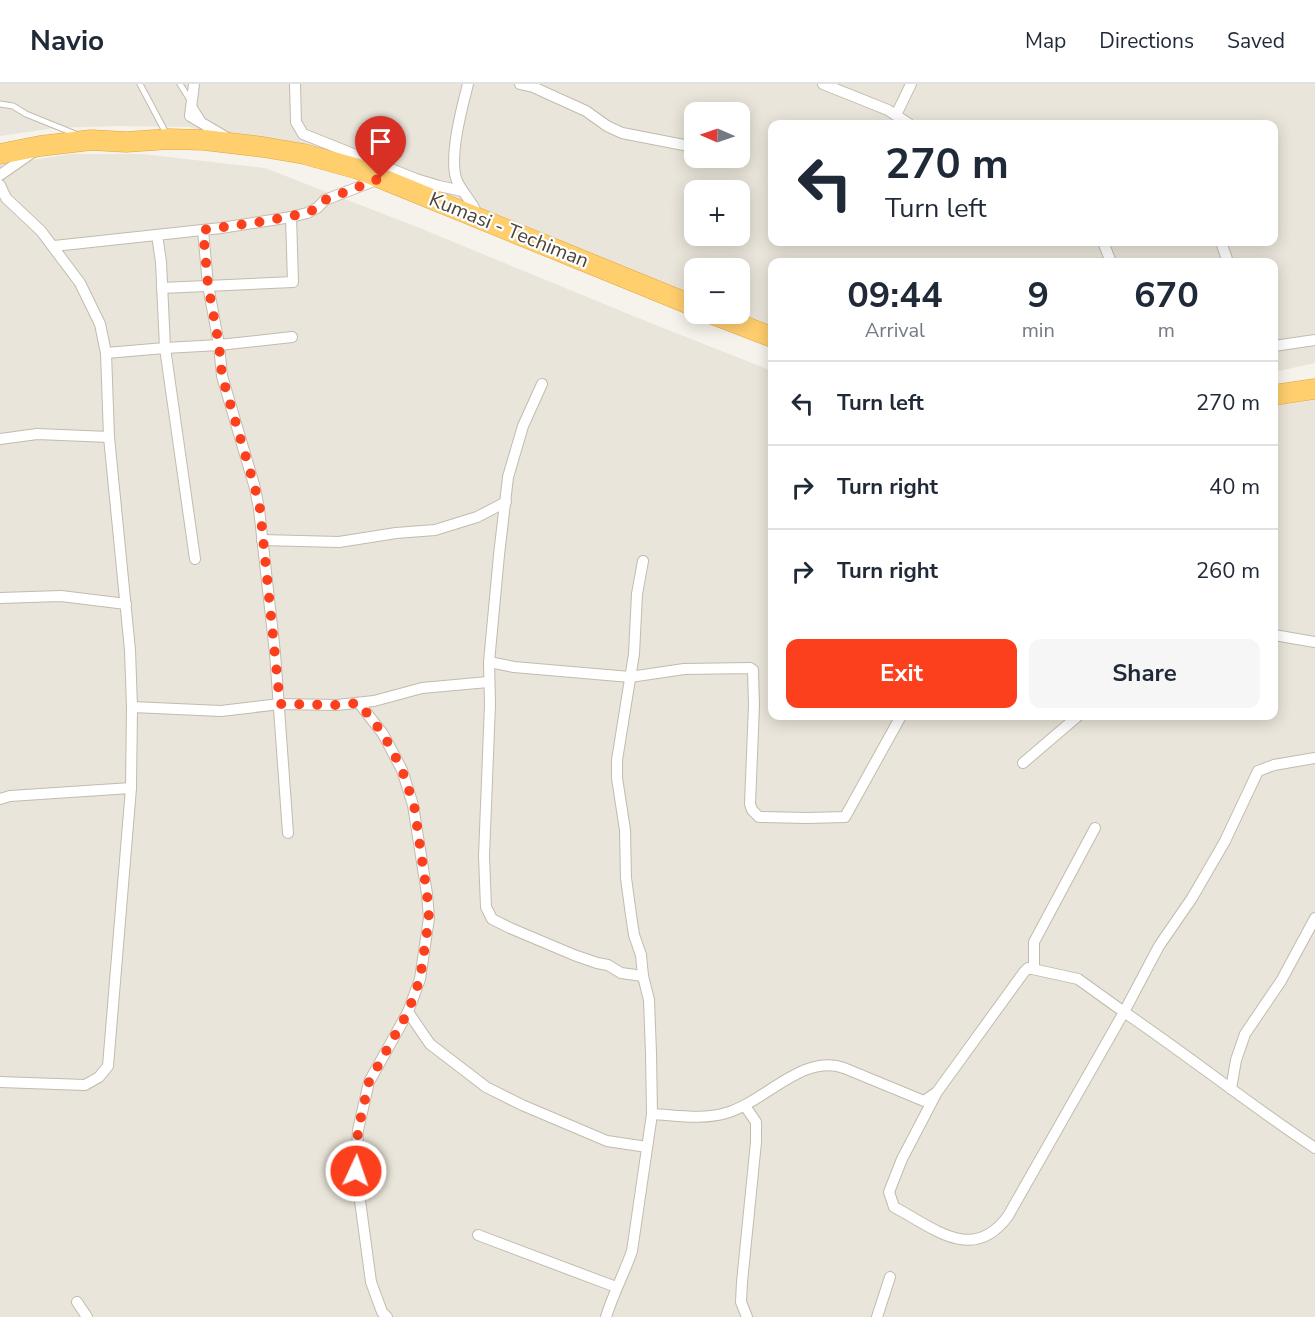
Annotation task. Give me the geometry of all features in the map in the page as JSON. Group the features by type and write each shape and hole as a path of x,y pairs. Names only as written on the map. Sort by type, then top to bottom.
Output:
{"highway":[{"name":"Kumasi - Techiman","path":"0,154 40,146 91,140 126,142 169,139 237,143 329,160 381,178 684,302"},
{"path":"738,324 768,335"},
{"path":"1278,394 1315,389"}],"street":[{"path":"194,84 190,116 237,143"},
{"path":"295,84 296,122 299,129 309,138 439,186 462,191"},
{"path":"468,84 457,132 454,158 456,179 476,210 479,220 524,236"},
{"path":"520,84 533,87 586,111 607,126 622,133 684,145"},
{"path":"823,84 888,110 903,120"},
{"path":"896,115 911,84"},
{"path":"0,176 40,146"},
{"path":"54,246 203,230 291,217 307,213 317,208 325,200 381,178"},
{"path":"0,185 13,207 41,231 54,246 80,283 100,324 106,353 109,437 126,604 132,707 131,788 108,1066 99,1077 86,1085 0,1082"},
{"path":"162,288 293,282 291,217"},
{"path":"203,230 208,285 222,376 255,488 280,704 288,833"},
{"path":"157,235 165,348 195,559"},
{"path":"106,353 292,337"},
{"path":"1278,345 1315,340"},
{"path":"542,384 524,426 508,477 489,662 490,704 484,891 486,907 492,919 574,955 608,965 621,973 643,976"},
{"path":"0,439 37,434 109,437"},
{"path":"262,540 339,542 396,533 435,530 477,517 506,502"},
{"path":"606,1317 632,1251 652,1114 649,1000 641,955 634,935 626,878 625,830 617,778 617,760 636,636 637,594 644,561"},
{"path":"0,598 61,596 126,604"},
{"path":"1278,636 1315,642"},
{"path":"489,662 514,667 630,677 684,669 753,670 750,804 759,817 807,819 845,817 899,720"},
{"path":"132,707 221,711 280,704 337,705 374,701 422,688 488,682"},
{"path":"359,703 388,743 402,770 414,805 429,918 420,979 408,1012 369,1082 358,1130 356,1171 370,1282 382,1312 387,1317"},
{"path":"1023,763 1073,720"},
{"path":"1315,758 1274,765 1258,771 1225,841 1192,898 1159,946 1124,1012 999,1228 982,1239 958,1240 894,1207 889,1192 902,1159 937,1092 1028,969 1078,979 1124,1012 1183,1052 1271,1119 1315,1148"},
{"path":"0,799 9,796 131,788"},
{"path":"1034,969 1034,942 1095,828"},
{"path":"1231,1089 1236,1060 1245,1034 1281,981 1315,918"},
{"path":"408,1012 430,1044 486,1087 522,1106 607,1141 647,1147"},
{"path":"652,1114 711,1116 724,1114 745,1106 785,1080 823,1064 833,1064 924,1101 937,1092"},
{"path":"745,1106 756,1122 741,1302 747,1317"},
{"path":"478,1235 616,1287"},
{"path":"877,1317 890,1277"},
{"path":"77,1302 87,1317"}],"lane":[{"path":"140,84 169,139"},
{"path":"180,84 215,141"},
{"path":"0,104 14,106 26,114 91,140"}],"shaded area":[{"path":"0,84 1315,84 1315,363 1278,371 1278,258 768,258 768,336 736,324 750,324 750,258 684,258 684,304 377,178 189,127 55,128 0,136"},
{"path":"71,154 142,154 265,168 768,369 768,720 1278,720 1278,405 1315,400 1315,1317 0,1317 0,165"}],"route":[{"path":"356,1171 358,1130 369,1082 408,1012 420,979 429,918 414,805 393,752 383,734 359,703 280,704 260,509 222,376 208,285 203,230 307,213 317,208 325,200 381,178"}]}
